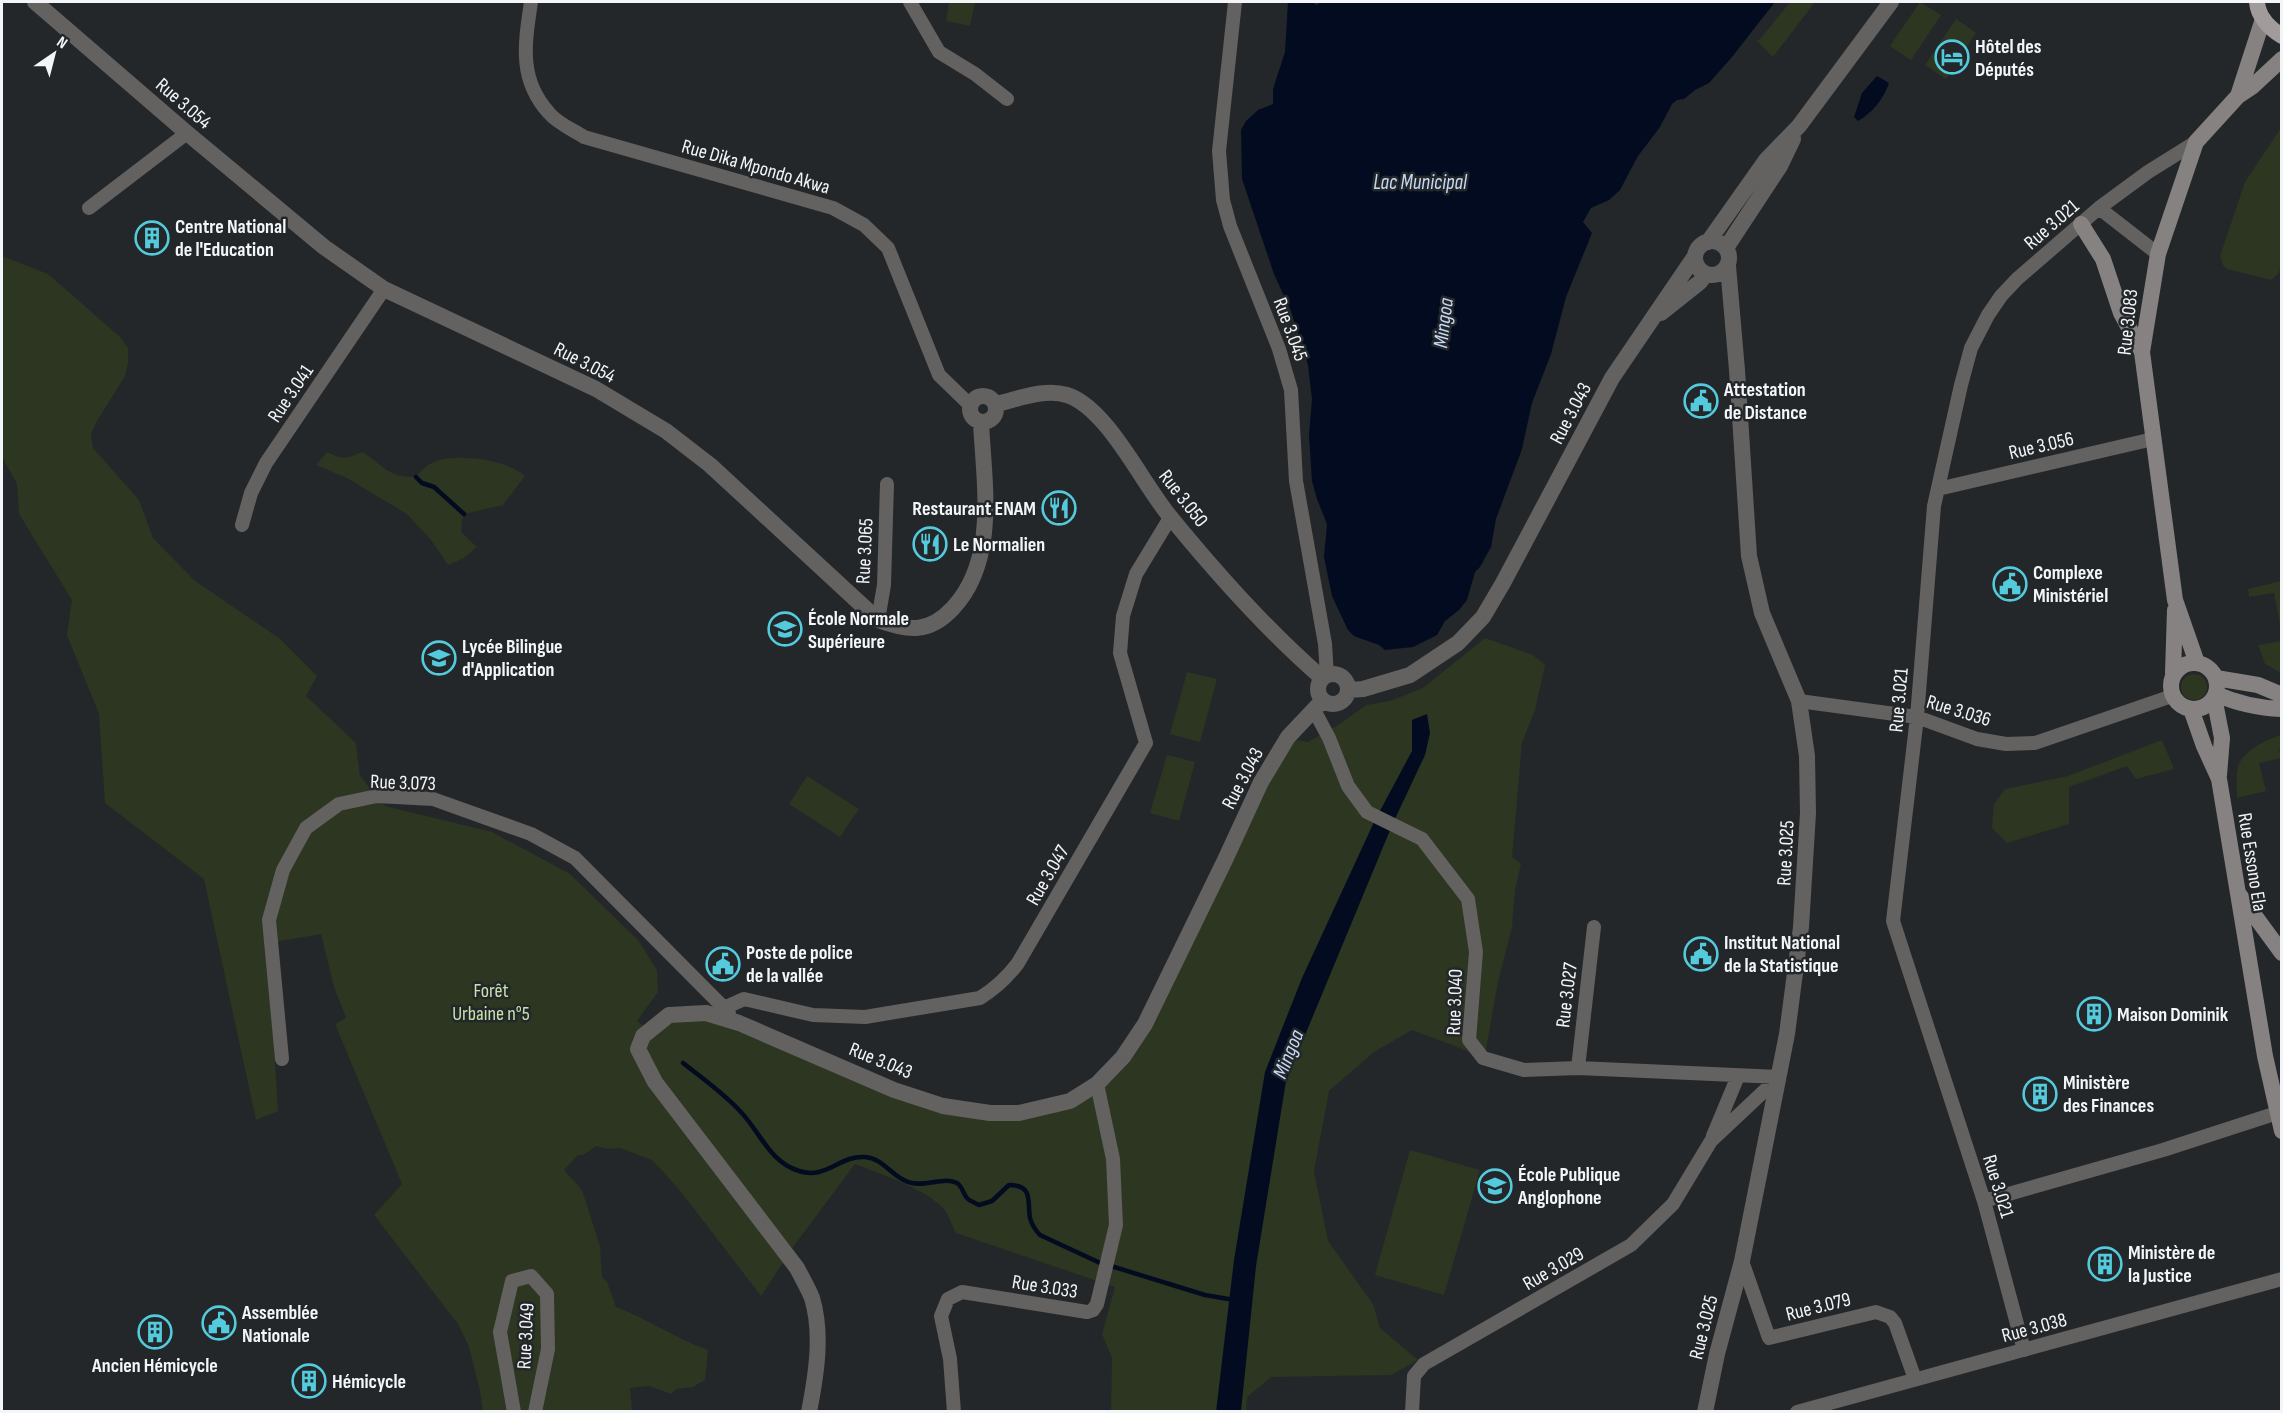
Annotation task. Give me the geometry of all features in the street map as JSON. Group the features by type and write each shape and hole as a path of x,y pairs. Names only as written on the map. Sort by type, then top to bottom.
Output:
{"main road":[{"path":"2257,7 2273,30 2282,36"},
{"path":"2238,96 2257,7"},
{"name":"Rue 3.083","path":"2198,663 2175,600 2142,352 2157,254 2196,142 2238,96 2253,86 2282,59"},
{"path":"2081,224 2103,259 2121,313 2142,352"},
{"path":"2175,600 2173,673 2170,684 2172,696 2180,705 2200,709 2208,704 2215,690"},
{"path":"2173,673 2180,666 2188,663 2206,666 2215,690 2222,738 2219,779"},
{"path":"2215,690 2258,685 2282,695"},
{"path":"2215,690 2237,703 2282,709"},
{"name":"Rue Essono Ela","path":"2191,709 2219,779 2265,1056 2282,1131"},
{"path":"2236,890 2282,953"}],"street":[{"name":"Rue 3.054","path":"35,2 187,134 316,241 384,289 596,389 666,431 710,465 878,620 900,628 919,629 943,618 964,595 980,561 985,514 981,423 974,419 970,412 970,405"},
{"name":"Rue Dika Mpondo Akwa","path":"531,2 525,51 527,70 535,94 550,115 584,137 833,208 864,225 888,248 939,375 970,405"},
{"path":"910,2 939,52 975,74 1006,99"},
{"name":"Rue 3.045","path":"1235,2 1219,151 1223,200 1230,226 1279,349 1291,390 1296,481 1325,644 1324,676"},
{"path":"1708,242 1766,160 1799,126 1891,2"},
{"path":"1726,248 1780,166 1799,126"},
{"path":"89,208 187,134"},
{"name":"Rue 3.021","path":"2024,1350 1984,1201 1893,921 1917,717 1934,506 1968,357 1988,315 2001,296 2017,279 2099,208 2148,172 2196,142"},
{"path":"2099,208 2157,254"},
{"path":"1648,322 1716,272 1729,254 1721,243 1708,242 1701,245 1695,256 1698,267 1716,272"},
{"name":"Rue 3.043","path":"1349,690 1363,689 1410,675 1458,643 1483,617 1612,378 1695,256"},
{"name":"Rue 3.025","path":"1705,1412 1742,1261 1779,1077 1801,927 1807,824 1807,756 1798,701 1762,613 1749,556 1730,297 1716,272"},
{"name":"Rue 3.041","path":"242,525 251,493 266,463 384,289"},
{"name":"Rue 3.050","path":"996,404 1044,392 1068,395 1086,406 1102,421 1170,518 1287,647 1324,676"},
{"path":"970,405 975,398 983,395 991,398 996,404 997,410 992,420 981,423"},
{"name":"Rue 3.056","path":"1938,489 2153,439"},
{"name":"Rue 3.065","path":"878,620 884,585 886,484"},
{"name":"Rue 3.047","path":"724,1008 744,999 813,1015 865,1017 980,998 1008,977 1146,743 1120,653 1123,616 1136,574 1170,518"},
{"path":"1339,674 1344,678 1349,690 1342,702 1336,705 1318,705 1318,688 1324,676 1339,674"},
{"name":"Rue 3.036","path":"1798,701 1917,717 1977,739 2006,744 2035,742 2172,696"},
{"name":"Rue 3.043","path":"809,1412 817,1349 816,1317 811,1296 797,1268 655,1082 639,1049 643,1036 669,1015 706,1013 739,1023 894,1090 943,1106 990,1113 1019,1113 1070,1101 1097,1084 1123,1057 1145,1024 1261,782 1288,737 1318,705"},
{"name":"Rue 3.040","path":"1318,705 1348,786 1366,812 1422,839 1468,899 1476,952 1469,1041 1483,1058 1524,1070 1578,1068 1779,1077"},
{"name":"Rue 3.073","path":"282,1059 269,920 283,870 306,828 339,804 376,796 433,799 531,834 574,858 739,1023"},
{"name":"Rue 3.027","path":"1578,1068 1594,927"},
{"name":"Rue 3.029","path":"1412,1412 1414,1376 1424,1364 1631,1245 1673,1204 1711,1141 1738,1076"},
{"name":"Rue 3.029","path":"1711,1141 1779,1077"},
{"name":"Rue 3.033","path":"954,1412 950,1359 941,1316 948,1299 962,1292 1087,1312 1094,1310 1097,1305 1116,1225 1113,1159 1097,1084"},
{"path":"1984,1201 2163,1150 2277,1113"},
{"name":"Rue 3.079","path":"1742,1261 1769,1338 1876,1312 1890,1317 1895,1323 1915,1379"},
{"name":"Rue 3.049","path":"513,1412 500,1332 512,1281 531,1275 547,1293 548,1349 535,1412"},
{"name":"Rue 3.038","path":"1797,1412 2282,1279"}],"green space":[{"path":"949,2 975,2 970,26 946,21"},
{"path":"1790,2 1815,2 1773,57 1757,41"},
{"path":"1920,2 1941,15 1911,60 1890,46"},
{"path":"1956,19 1976,33 1946,79 1925,65"},
{"path":"2281,128 2281,265 2279,273 2271,280 2227,269 2220,256 2245,182"},
{"name":"Forêt Urbaine n°5","path":"2,256 48,274 120,337 128,348 125,376 91,434 93,448 139,500 153,538 195,581 279,638 317,676 306,696 356,743 360,776 385,806 492,832 570,874 638,940 657,970 658,992 637,1021 650,1031 692,1014 894,1089 989,1112 1069,1100 1122,1056 1287,739 1308,742 1340,724 1366,705 1390,701 1423,688 1485,638 1533,655 1545,665 1535,710 1522,743 1512,857 1521,864 1515,890 1512,927 1498,982 1484,1060 1463,1049 1412,1030 1374,1052 1329,1091 1314,1171 1328,1241 1373,1304 1380,1328 1418,1360 1391,1375 1271,1377 1247,1397 1246,1411 1111,1411 1112,1358 1102,1334 1115,1287 956,1233 946,1212 930,1197 905,1184 855,1164 796,1243 761,1296 678,1188 652,1160 620,1148 608,1149 596,1146 583,1155 578,1155 564,1170 582,1190 600,1246 602,1277 607,1282 616,1307 708,1350 705,1380 693,1387 676,1389 671,1394 649,1386 630,1388 632,1411 483,1411 469,1347 458,1324 374,1215 402,1184 335,1024 346,1018 334,987 321,934 268,943 278,1111 256,1120 204,879 105,803 99,714 67,635 72,600 19,514 17,484 2,457"},
{"path":"327,452 344,458 362,452 386,470 406,476 416,477 431,463 444,459 468,458 506,465 525,476 503,505 464,514 461,532 477,547 464,558 448,565 431,540 407,514 347,478 316,465"},
{"path":"2281,581 2282,624 2280,624 2274,593 2249,597 2248,589"},
{"path":"2282,641 2281,673 2265,664 2258,645"},
{"path":"1187,672 1217,679 1200,742 1170,734"},
{"path":"2194,674 2203,678 2207,687 2203,696 2194,700 2185,696 2181,687 2185,678"},
{"path":"2281,735 2281,749 2279,750 2281,758 2259,763 2266,791 2237,798 2237,772 2242,759 2257,746"},
{"path":"2162,740 2174,769 2136,779 2127,766 2069,787 2069,824 2007,843 1992,828 1994,804 2005,789 2068,776"},
{"path":"1167,755 1195,762 1179,821 1150,813"},
{"path":"807,776 859,809 840,837 789,804"},
{"path":"1410,1150 1480,1170 1444,1295 1375,1275"}],"water":[{"name":"Lac Municipal","path":"1288,2 1313,2 1316,5 1322,2 1775,2 1709,83 1672,104 1660,127 1638,156 1620,190 1609,200 1591,208 1583,222 1592,233 1566,297 1551,354 1532,403 1522,449 1496,519 1491,547 1475,572 1467,600 1445,621 1437,635 1413,647 1385,650 1379,645 1354,636 1348,630 1332,596 1324,557 1327,524 1312,481 1309,435 1312,399 1308,365 1291,311 1274,274 1242,179 1241,130 1246,121 1258,110 1273,104 1273,89 1285,52"},
{"path":"1877,76 1889,83 1887,89 1868,114 1858,121 1854,117 1862,93"},
{"name":"Mingoa","path":"1427,714 1430,733 1425,755 1393,823 1286,1081 1256,1266 1241,1411 1216,1412 1234,1260 1265,1072 1302,978 1374,822 1412,751 1412,720"}],"waterway":[{"path":"416,477 422,483 434,487 464,514"},
{"path":"683,1063 732,1103 772,1153 789,1167 809,1173 825,1170 856,1157 871,1158 908,1182 921,1184 952,1181 957,1183 967,1198 979,1205 992,1201 1009,1185 1017,1186 1026,1191 1031,1221 1040,1235 1098,1262 1205,1295 1234,1300"}],"place":[{"name":"Hôtel des Députés","path":"1952,57"},
{"name":"Centre National de l'Education","path":"152,238"},
{"name":"Attestation de Distance","path":"1701,401"},
{"name":"Restaurant ENAM","path":"1059,508"},
{"name":"Le Normalien","path":"930,544"},
{"name":"Complexe Ministériel","path":"2010,584"},
{"name":"École Normale Supérieure","path":"785,629"},
{"name":"Lycée Bilingue d'Application","path":"439,658"},
{"name":"Institut National de la Statistique","path":"1701,954"},
{"name":"Poste de police de la vallée","path":"723,964"},
{"name":"Maison Dominik","path":"2094,1014"},
{"name":"Ministère des Finances","path":"2040,1094"},
{"name":"École Publique Anglophone","path":"1495,1186"},
{"name":"Ministère de la Justice","path":"2105,1264"},
{"name":"Assemblée Nationale","path":"219,1323"},
{"name":"Ancien Hémicycle","path":"155,1332"},
{"name":"Hémicycle","path":"309,1381"}]}
